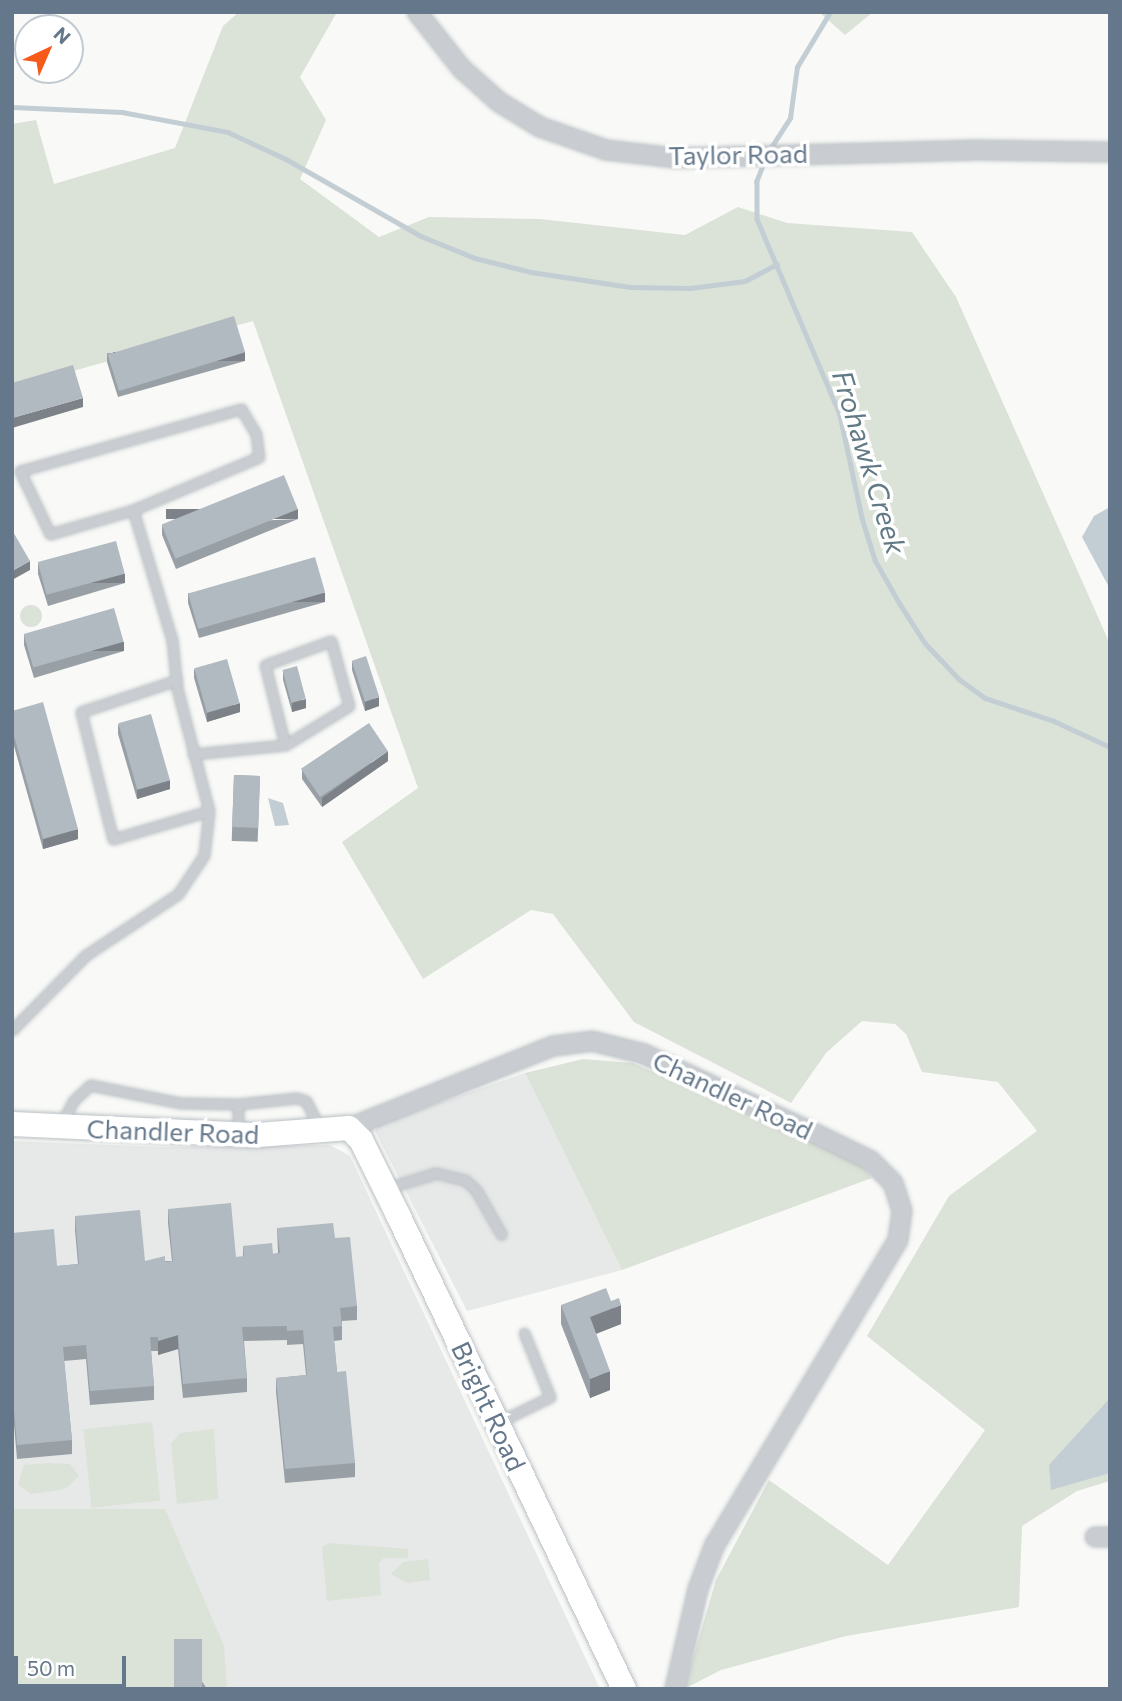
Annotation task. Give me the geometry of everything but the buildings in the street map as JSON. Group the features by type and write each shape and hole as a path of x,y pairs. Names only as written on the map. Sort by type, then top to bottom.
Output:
{"street":[{"name":"Taylor Road","path":"417,12 478,85 519,116 562,137 632,155 1110,152"},
{"name":"Chandler Road","path":"12,1124 238,1134 349,1128 553,1046 592,1041 645,1054 872,1161 893,1183 902,1211 898,1240 720,1535 698,1590 676,1689"},
{"name":"Bright Road","path":"349,1128 361,1140 386,1189 624,1689"}],"lane":[{"path":"241,410 257,434 259,457 133,510 50,534 20,471 241,410"},
{"path":"12,1030 86,955 178,894 204,855 209,811 193,754 177,680 172,640 133,510"},
{"path":"193,754 285,745 349,706 331,641 265,665 285,745"},
{"path":"177,680 81,712 93,763 113,839 209,811"},
{"path":"59,1127 74,1101 90,1085 181,1103 238,1104 297,1098 306,1101 319,1129"},
{"path":"238,1104 238,1134"},
{"path":"386,1189 436,1173 465,1180 476,1190 501,1234"},
{"path":"497,1423 550,1397 524,1333"}],"shaded area":[{"path":"239,12 337,12 300,77 326,120 300,179 379,237 429,217 540,219 685,235 738,207 787,223 912,232 956,297 1110,644 1110,1481 1077,1491 1022,1526 1019,1607 846,1636 721,1670 684,1689 716,1580 769,1480 888,1565 985,1430 867,1336 949,1196 1037,1131 998,1082 922,1072 906,1034 895,1024 862,1021 826,1053 791,1103 634,1022 553,914 531,910 423,979 342,842 418,788 253,321 12,388 12,124 36,120 54,184 175,148 223,26"},
{"path":"819,12 873,12 845,35"},
{"path":"1110,507 1110,589 1082,537 1094,516"},
{"path":"31,605 39,608 42,616 39,624 31,627 23,624 20,616 23,608"},
{"path":"268,798 283,803 289,825 275,826"},
{"path":"583,1059 633,1063 859,1162 872,1178 622,1270 525,1073"},
{"path":"525,1073 622,1270 467,1311 375,1131 378,1124"},
{"path":"12,1141 163,1147 330,1145 350,1156 600,1689 12,1689"},
{"path":"1110,1398 1110,1473 1051,1490 1049,1465"},
{"path":"152,1422 160,1501 92,1508 83,1429"},
{"path":"214,1429 218,1499 177,1504 171,1444 180,1433"},
{"path":"70,1464 79,1476 66,1488 53,1491 31,1494 18,1485 24,1465"},
{"path":"12,1509 165,1509 224,1646 227,1689 12,1689"},
{"path":"329,1543 408,1549 408,1558 384,1558 379,1563 381,1595 327,1601 322,1547"},
{"path":"428,1559 430,1580 408,1583 391,1574 403,1562"}],"waterway":[{"name":"Frohawk Creek","path":"770,149 790,118 797,67 830,12"},
{"path":"12,107 122,112 228,132 286,159 421,236 475,258 531,272 630,287 690,288 745,281 777,264"},
{"name":"Frohawk Creek","path":"765,161 757,181 757,219 840,415 862,518 875,560 900,604 925,643 959,679 985,698 1054,721 1110,747"}]}
